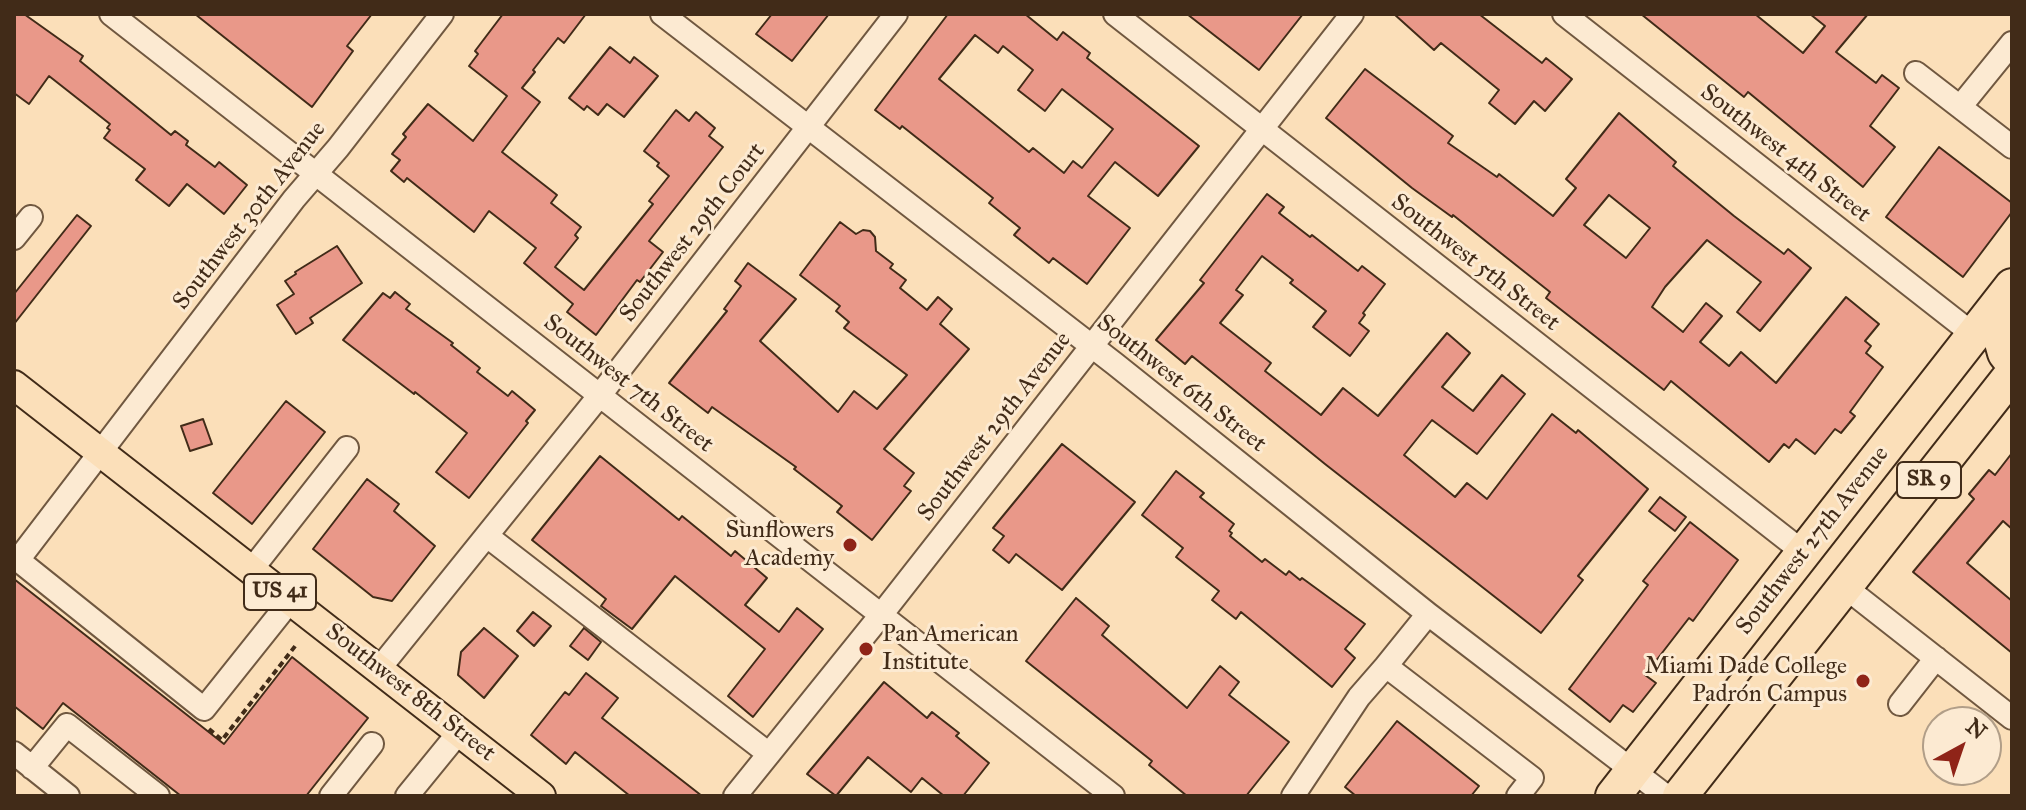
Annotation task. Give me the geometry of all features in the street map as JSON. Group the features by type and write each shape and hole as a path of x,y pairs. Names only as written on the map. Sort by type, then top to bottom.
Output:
{"highway":[{"name":"Southwest 27th Avenue","path":"1623,784 2011,287"},
{"path":"2011,287 1998,328 2005,353 2012,362"},
{"name":"SR 9","path":"1680,796 2012,374"},
{"path":"1835,512 1826,546 1834,570 1845,587"}],"main road":[{"name":"Southwest 8th Street","path":"14,385 541,796"}],"street":[{"name":"Southwest 7th Street","path":"111,14 1113,796"},
{"name":"Southwest 30th Avenue","path":"16,563 442,14"},
{"name":"Southwest 6th Street","path":"662,14 1091,346 1428,614 1623,784 1666,796"},
{"name":"Southwest 29th Court","path":"379,669 600,395 896,14"},
{"name":"Southwest 5th Street","path":"1115,14 1803,552"},
{"name":"Southwest 29th Avenue","path":"735,796 881,615 1352,14"},
{"name":"Southwest 4th Street","path":"1564,14 1974,335"},
{"path":"1960,107 2012,43"},
{"path":"1916,73 2012,147"},
{"path":"14,238 31,217"},
{"path":"252,569 347,448"},
{"path":"487,536 769,754"},
{"path":"16,563 204,709 291,600"},
{"path":"1845,587 2012,718"},
{"path":"1293,796 1359,697 1428,614"},
{"path":"1900,704 1936,658"},
{"path":"1386,666 1532,778 1518,796"},
{"path":"32,768 67,725 158,796"},
{"path":"407,796 460,731"},
{"path":"333,795 372,744"},
{"path":"14,753 68,796"}],"building":[{"path":"14,14 24,14 83,56 80,61 171,135 175,131 188,141 186,145 215,167 219,162 247,185 224,214 187,184 169,206 136,180 145,169 104,138 110,124 49,76 29,104 14,93"},
{"path":"195,14 372,14 347,46 353,51 312,107"},
{"path":"503,14 586,14 564,43 558,38 522,88 540,102 502,152 557,195 551,203 581,227 575,235 578,238 555,267 584,290 653,204 649,201 669,176 644,151 676,110 689,121 696,112 715,128 709,136 723,147 649,241 663,252 640,282 637,280 596,335 567,312 573,304 524,263 536,248 489,211 474,232 407,178 404,182 391,171 400,160 392,154 406,137 403,134 428,104 473,141 507,96 469,66 478,54 475,51"},
{"path":"772,14 829,14 792,61 756,34"},
{"path":"948,14 1025,14 1057,40 1063,32 1090,53 1087,58 1199,146 1158,196 1115,162 1088,196 1130,228 1087,284 1053,258 1049,263 1014,235 1020,228 989,203 993,198 902,126 900,129 875,110","holes":["975,35 998,53 1003,46 1033,70 1018,90 1045,111 1062,89 1113,129 1082,168 1073,161 1064,173 1033,148 1029,152 939,79"]},
{"path":"1187,14 1303,14 1259,70"},
{"path":"1394,14 1479,14 1542,63 1546,58 1572,79 1545,111 1534,101 1515,124 1489,103 1499,90 1441,43 1434,50"},
{"path":"1641,14 1755,14 1803,53 1825,26 1810,14 1868,14 1836,52 1876,83 1882,75 1899,88 1870,126 1895,147 1863,187 1748,92 1744,97"},
{"path":"610,47 630,63 634,57 658,76 624,117 607,104 598,115 587,106 584,110 569,98"},
{"path":"1365,69 1453,136 1448,143 1497,177 1499,174 1553,216 1576,188 1566,179 1619,113 1676,162 1673,166 1734,216 1784,254 1788,249 1811,268 1760,331 1737,312 1761,282 1707,240 1665,287 1652,307 1683,332 1706,303 1722,316 1700,342 1729,366 1741,352 1776,383 1846,297 1879,324 1865,341 1871,346 1866,353 1883,367 1850,412 1855,416 1841,433 1835,429 1815,454 1796,439 1789,448 1784,444 1769,462 1671,381 1664,390 1546,298 1550,292 1453,215 1412,188 1326,118","holes":["1609,195 1650,228 1626,258 1584,225"]},
{"path":"1939,147 2012,203 2012,212 1963,277 1886,217"},
{"path":"1267,194 1284,207 1279,213 1310,237 1312,235 1358,271 1362,266 1385,284 1363,313 1365,315 1359,323 1369,331 1350,356 1313,327 1326,311 1262,256 1236,290 1243,295 1220,323 1271,363 1265,371 1321,415 1343,388 1378,416 1447,333 1470,353 1442,387 1473,411 1502,375 1525,394 1477,454 1432,420 1404,455 1455,497 1467,483 1487,499 1552,414 1576,433 1578,430 1648,489 1578,576 1583,580 1541,633 1192,356 1185,364 1156,340 1204,283 1200,280"},
{"path":"77,215 91,226 14,324 14,294"},
{"path":"840,222 856,234 863,230 870,231 875,237 876,251 893,264 890,268 906,280 900,288 927,310 938,297 952,309 940,324 969,349 884,449 914,473 904,486 911,491 872,540 837,512 842,506 794,469 796,467 712,407 708,413 669,383 727,311 724,309 741,286 735,281 748,263 796,299 760,341 838,412 854,391 877,409 907,375 844,328 849,322 836,311 840,306 800,275"},
{"path":"337,246 362,283 310,318 313,323 296,334 277,305 294,294 285,281"},
{"path":"395,292 410,304 406,309 453,343 451,345 480,368 477,372 508,396 512,391 535,410 469,498 436,472 467,433 343,340 383,293 390,298"},
{"path":"286,401 325,432 252,524 213,493"},
{"path":"203,419 212,444 190,451 181,426"},
{"path":"1062,444 1135,502 1062,590 1016,554 1009,563 993,550 1004,536 993,528"},
{"path":"2012,453 2012,529 2003,521 1967,563 2012,601 2012,653 1913,572 1974,499 1969,494 1989,470 1995,475"},
{"path":"600,456 679,520 682,516 731,556 735,551 767,578 745,605 779,632 797,608 823,629 753,717 728,696 765,649 675,576 632,629 601,606 606,599 532,540"},
{"path":"1176,471 1204,493 1200,497 1234,524 1229,531 1232,533 1230,536 1262,562 1265,559 1286,575 1289,571 1300,580 1302,578 1365,624 1345,649 1355,658 1332,687 1241,612 1236,619 1212,600 1219,591 1176,557 1183,548 1142,515"},
{"path":"367,479 399,504 394,511 435,546 392,601 373,597 313,549"},
{"path":"1660,497 1686,517 1675,531 1649,511"},
{"path":"1690,522 1738,560 1693,621 1689,618 1645,675 1656,683 1633,712 1623,705 1610,722 1569,689 1648,585 1643,581"},
{"path":"14,579 224,744 292,657 368,718 306,796 181,796 63,703 43,729 14,706"},
{"path":"1076,598 1109,626 1102,635 1187,708 1220,666 1239,682 1229,695 1289,742 1246,796 1187,796 1149,765 1152,761 1026,661"},
{"path":"533,612 551,626 534,646 517,631"},
{"path":"484,628 518,656 484,698 458,675 461,652"},
{"path":"584,628 601,642 588,660 570,646"},
{"path":"586,673 618,698 602,718 702,796 630,796 575,752 566,764 531,735 565,692 569,695"},
{"path":"884,682 927,718 932,712 989,763 963,796 944,796 922,778 911,792 868,757 836,796 807,774"},
{"path":"1397,721 1479,786 1471,796 1356,796 1345,787"}],"place":[{"name":"Sunflowers Academy","path":"850,545"},
{"name":"Pan American Institute","path":"866,649"},
{"name":"Miami Dade College Padrón Campus","path":"1863,681"}]}
